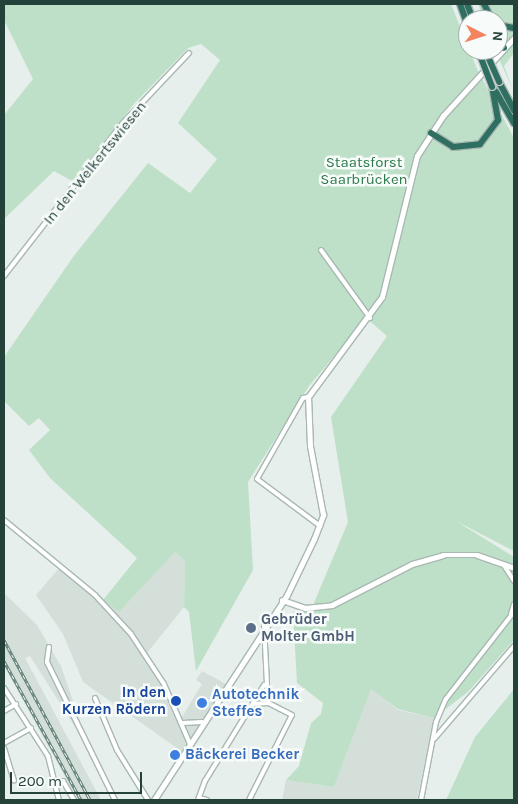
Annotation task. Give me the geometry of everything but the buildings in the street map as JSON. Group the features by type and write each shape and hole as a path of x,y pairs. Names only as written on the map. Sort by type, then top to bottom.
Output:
{"highway":[{"path":"482,60 514,123"},
{"path":"430,133 453,146 480,144 498,120 495,85 488,60"},
{"path":"495,85 514,110"}],"street":[{"name":"In den Welkertswiesen","path":"4,276 123,123 189,53"},
{"path":"154,800 264,625 282,600 320,526 322,508 310,446 308,397 370,318 390,274 407,185 430,133 494,60"},
{"path":"321,250 370,318"},
{"path":"308,397 302,398 257,480 320,526"},
{"path":"4,520 107,607 151,661 183,723 190,744"},
{"path":"282,600 305,608 332,605 412,564 443,555 468,554 501,562 514,568"},
{"path":"501,562 514,581"},
{"path":"421,800 432,741 446,699 512,613 514,604"},
{"path":"264,625 264,685 268,703"},
{"path":"432,741 514,646"},
{"path":"49,647 47,662 115,800"},
{"path":"207,800 199,799 264,685"},
{"path":"4,688 48,756 59,800"},
{"path":"95,698 117,750 148,800"},
{"path":"249,800 292,713 268,703 253,704"},
{"path":"4,711 16,704"},
{"path":"183,723 202,722"},
{"path":"4,743 31,728"},
{"path":"4,748 14,781"},
{"path":"54,781 63,781 74,800"}],"shaded area":[{"path":"175,551 185,561 184,607 147,653 179,722 202,684 196,680 202,671 226,684 184,753 83,682 63,634 36,595 60,567 119,612"},
{"path":"4,593 37,625 61,666 81,724 75,727 30,656 25,658 101,800 78,800 4,666"},
{"path":"371,688 398,710 434,718 417,800 282,800 286,780 334,787"}],"green space":[{"name":"Staatsforst Saarbrücken","path":"4,4 451,4 458,22 458,60 473,60 514,138 514,551 456,521 514,557 514,640 468,692 434,718 398,709 371,689 334,787 286,780 299,766 311,723 321,714 323,703 297,683 293,612 311,610 348,522 331,417 387,336 366,318 309,386 248,482 253,570 196,671 189,612 184,607 185,561 175,552 119,612 103,600 137,558 50,478 29,450 50,430 39,418 29,426 4,401 4,357 73,257 148,163 190,193 217,159 178,123 220,60 201,44 188,48 134,104 74,182 54,171 4,219 4,115 33,79 4,20"},
{"path":"478,4 514,4 514,53 504,66 514,92 500,60 508,60 508,10 480,10"},
{"path":"514,689 514,800 446,800 475,737"}],"railway":[{"path":"4,640 90,800"},
{"path":"4,661 81,800"}],"place":[{"name":"Gebrüder Molter GmbH","path":"251,628"},
{"name":"In den Kurzen Rödern","path":"176,701"},
{"name":"Autotechnik Steffes","path":"202,703"},
{"name":"Bäckerei Becker","path":"175,755"}]}
